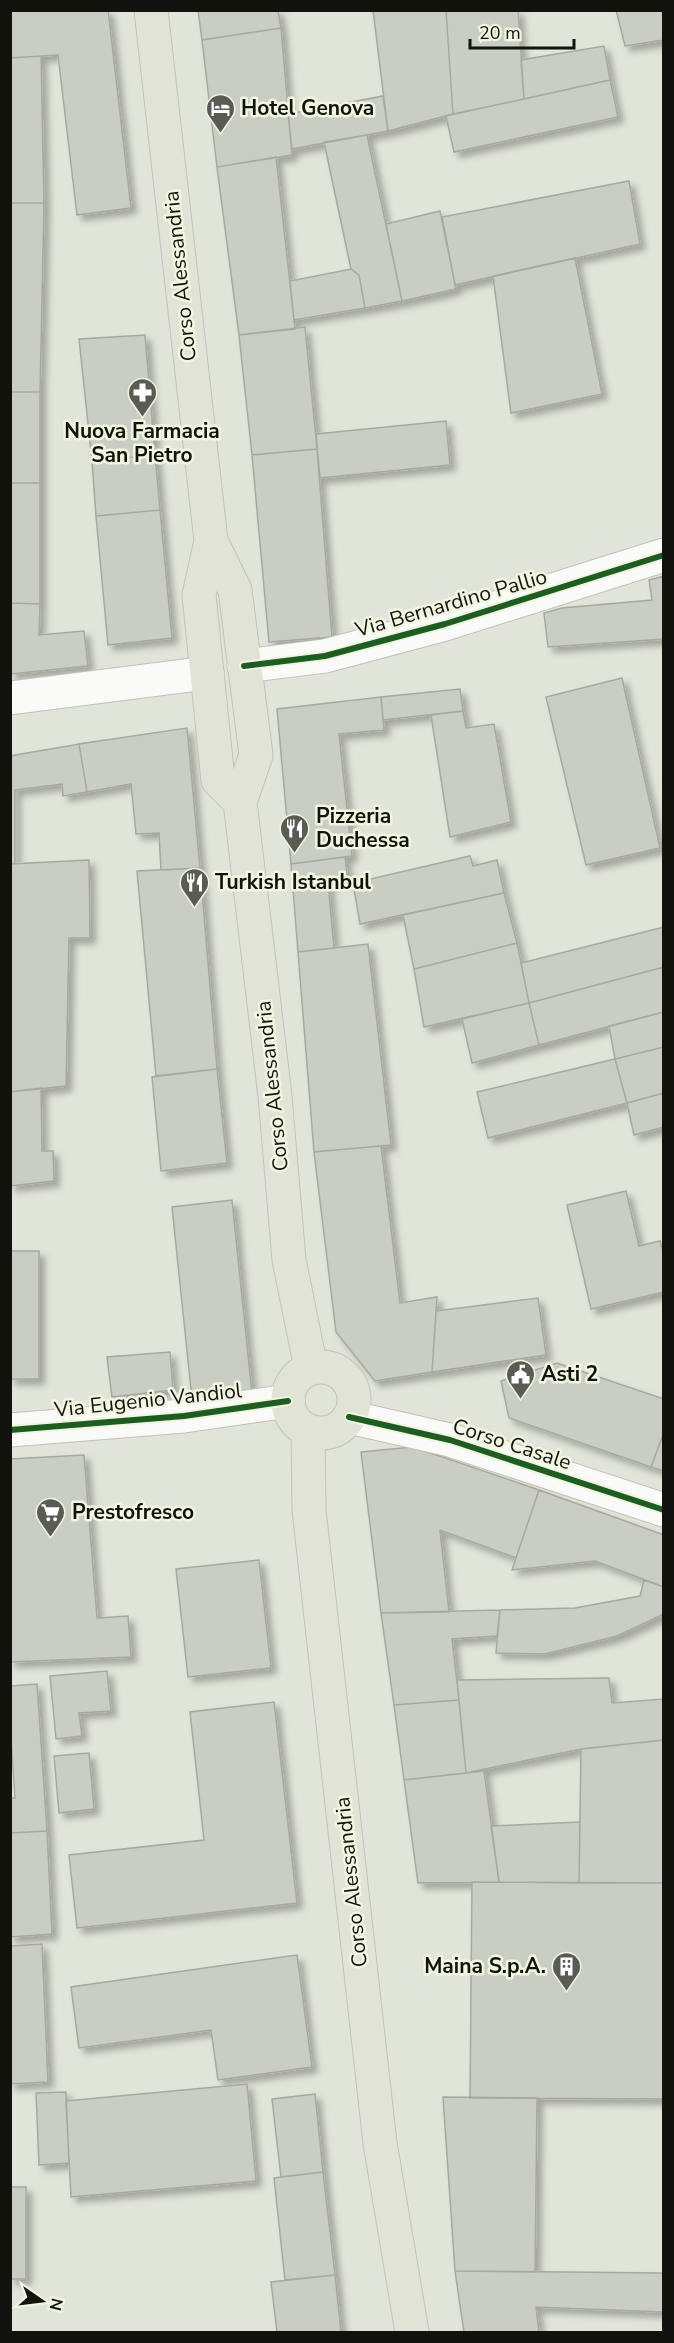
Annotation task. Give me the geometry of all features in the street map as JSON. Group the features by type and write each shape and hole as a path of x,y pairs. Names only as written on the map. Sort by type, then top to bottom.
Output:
{"main road":[{"name":"Corso Alessandria","path":"151,10 211,541 199,595 218,780 240,802"},
{"name":"Corso Alessandria","path":"211,541 235,590 256,755 240,802 275,1096 289,1260 311,1368"},
{"path":"311,1368 334,1369 350,1384 354,1395 353,1407 349,1417 335,1430 317,1432 308,1430 294,1419 288,1401 290,1390 294,1381 311,1368"},
{"name":"Corso Alessandria","path":"308,1430 309,1510 380,2143 412,2332"}],"street":[{"name":"Via Bernardino Pallio","path":"244,666 325,656 445,624 663,555"},
{"path":"10,698 207,673"},
{"name":"Via Eugenio Vandiol","path":"10,1430 184,1416 288,1401"},
{"name":"Corso Casale","path":"349,1417 450,1440 663,1510"}],"building":[{"path":"10,10 108,10 131,208 77,215 58,55 10,58"},
{"path":"198,10 278,10 281,28 202,40"},
{"path":"373,10 446,10 453,114 388,131"},
{"path":"446,10 518,10 524,99 453,114"},
{"path":"616,10 664,10 664,40 625,46"},
{"path":"281,28 292,155 217,167 202,40"},
{"path":"604,46 610,80 524,99 521,60"},
{"path":"41,56 44,203 10,203 10,58"},
{"path":"610,80 618,117 454,152 446,116"},
{"path":"383,96 388,131 292,149 288,114"},
{"path":"367,135 402,301 365,308 359,275 351,269 324,142"},
{"path":"276,157 295,329 239,335 217,167"},
{"path":"629,181 640,244 455,285 442,217"},
{"path":"10,203 44,203 40,392 10,392"},
{"path":"440,211 456,289 402,301 386,224"},
{"path":"575,258 602,394 511,413 493,276"},
{"path":"351,269 359,275 365,308 294,320 290,281"},
{"path":"305,327 317,449 252,455 239,335"},
{"path":"145,335 155,455 92,461 79,339"},
{"path":"10,392 40,392 40,483 10,483"},
{"path":"446,421 450,465 320,478 316,434"},
{"path":"317,449 332,637 269,642 252,455"},
{"path":"155,455 160,510 96,516 92,461"},
{"path":"10,483 40,483 40,604 10,603"},
{"path":"160,510 172,638 108,645 96,516"},
{"path":"664,576 664,639 548,647 544,613 562,608 652,600 649,580"},
{"path":"10,603 40,604 39,635 84,631 88,666 10,674"},
{"path":"622,678 660,848 586,865 546,697"},
{"path":"460,689 463,711 383,720 381,697"},
{"path":"381,697 384,730 339,734 352,856 291,864 277,709"},
{"path":"463,711 466,728 494,724 511,822 450,837 431,715"},
{"path":"187,728 200,868 161,870 159,833 136,834 131,784 87,792 79,744"},
{"path":"79,744 87,792 63,796 62,784 15,790 15,864 10,864 10,756"},
{"path":"470,856 473,866 497,860 504,893 360,924 353,883"},
{"path":"345,857 348,881 328,883 334,948 298,952 291,864"},
{"path":"89,860 90,938 69,938 66,1086 10,1092 10,864"},
{"path":"200,868 217,1069 156,1076 137,871"},
{"path":"504,893 517,943 414,969 403,915"},
{"path":"664,927 664,967 529,1003 521,963"},
{"path":"517,943 529,1003 424,1027 414,969"},
{"path":"368,944 391,1145 314,1152 298,952"},
{"path":"664,967 664,1012 539,1045 529,1003"},
{"path":"529,1003 539,1045 472,1063 462,1019"},
{"path":"664,1012 664,1047 615,1059 609,1026"},
{"path":"664,1047 664,1093 627,1103 615,1059"},
{"path":"615,1059 627,1103 488,1138 477,1092"},
{"path":"217,1069 227,1163 161,1171 152,1077"},
{"path":"41,1088 42,1151 53,1151 54,1181 10,1186 10,1092"},
{"path":"664,1093 664,1127 634,1135 627,1103"},
{"path":"381,1146 400,1303 437,1297 432,1372 375,1381 336,1332 314,1152"},
{"path":"626,1191 639,1246 660,1241 664,1254 664,1292 591,1309 567,1205"},
{"path":"232,1200 252,1394 192,1399 172,1207"},
{"path":"10,1251 39,1251 39,1379 10,1379"},
{"path":"538,1298 546,1355 432,1372 436,1311"},
{"path":"170,1352 173,1390 112,1397 107,1357"},
{"path":"557,1363 664,1399 664,1432 651,1467 509,1418 501,1381"},
{"path":"664,1432 664,1471 651,1467"},
{"path":"413,1447 539,1490 516,1558 440,1530 449,1612 381,1613 361,1452"},
{"name":"Prestofresco","path":"84,1455 97,1618 128,1616 131,1657 10,1662 10,1459"},
{"path":"539,1490 664,1535 664,1587 595,1561 512,1570"},
{"path":"259,1560 271,1668 188,1677 176,1569"},
{"path":"644,1580 664,1587 664,1614 617,1636 545,1654 496,1653 500,1610 575,1608 640,1596"},
{"path":"500,1610 497,1636 452,1639 459,1700 394,1705 381,1613"},
{"path":"107,1671 111,1711 79,1713 82,1736 56,1739 50,1676"},
{"path":"609,1678 612,1703 664,1699 664,1740 581,1749 466,1773 457,1680"},
{"path":"37,1684 47,1831 10,1833 10,1798 15,1798 10,1686"},
{"path":"459,1700 466,1773 404,1780 394,1705"},
{"path":"274,1702 297,1903 77,1928 69,1855 204,1840 190,1712"},
{"path":"664,1740 664,1883 579,1883 581,1749"},
{"path":"89,1753 94,1809 59,1813 54,1756"},
{"path":"484,1771 499,1882 418,1883 404,1780"},
{"path":"580,1822 579,1883 499,1882 491,1826"},
{"path":"47,1831 52,1934 10,1937 10,1833"},
{"name":"Maina S.p.A.","path":"472,1882 664,1883 664,2099 470,2098"},
{"path":"42,1944 48,2082 10,2084 10,1946"},
{"path":"297,1955 312,2067 218,2080 211,2030 79,2048 71,1987"},
{"path":"247,2084 256,2181 71,2197 66,2101"},
{"path":"66,2092 69,2163 39,2165 36,2093"},
{"path":"315,2094 323,2172 281,2177 272,2099"},
{"path":"443,2097 537,2098 535,2272 455,2271"},
{"path":"323,2172 335,2275 285,2280 274,2178"},
{"path":"10,2187 26,2187 26,2279 10,2279"},
{"path":"455,2271 664,2273 664,2312 536,2307 539,2332 464,2332"},
{"path":"335,2275 341,2332 277,2332 271,2282"}],"cycle path":[{"path":"244,666 325,656 445,624 664,555"},
{"path":"10,1430 184,1416 288,1401"},
{"path":"349,1417 450,1440 664,1510"}],"place":[{"name":"Hotel Genova","path":"220,134"},
{"name":"Nuova Farmacia San Pietro","path":"142,418"},
{"name":"Pizzeria Duchessa","path":"295,854"},
{"name":"Turkish Istanbul","path":"194,908"},
{"name":"Asti 2","path":"520,1400"},
{"name":"Prestofresco","path":"51,1538"},
{"name":"Maina S.p.A.","path":"567,1992"}]}
